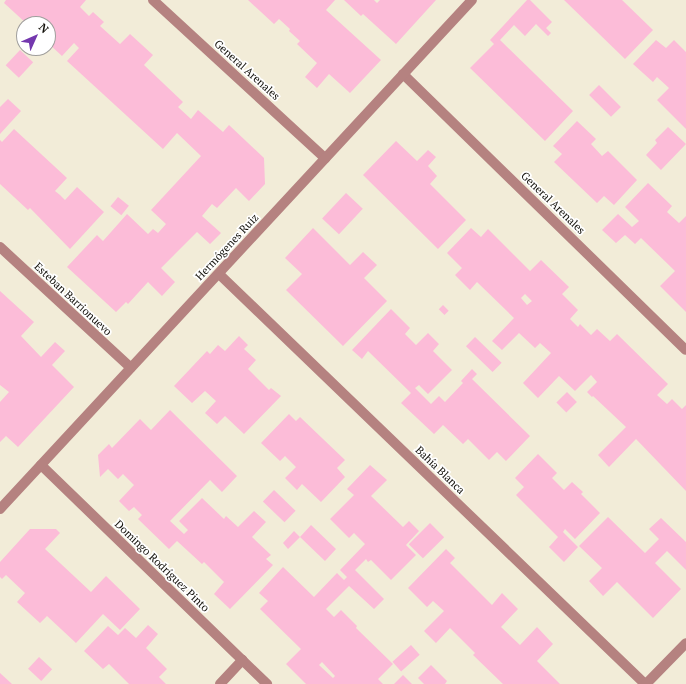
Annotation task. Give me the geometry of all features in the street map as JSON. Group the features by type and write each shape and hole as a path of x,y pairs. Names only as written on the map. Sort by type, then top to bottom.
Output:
{"street":[{"name":"General Arenales","path":"153,0 325,158"},
{"name":"Hermógenes Ruiz","path":"0,509 472,0"},
{"name":"General Arenales","path":"404,74 686,350"},
{"name":"Esteban Barrionuevo","path":"0,247 131,368"},
{"name":"Bahía Blanca","path":"219,274 646,684"},
{"name":"Domingo Rodríguez Pinto","path":"40,465 267,684"},
{"path":"646,684 686,643"},
{"path":"220,684 242,660"}],"building":[{"path":"6,0 86,0 80,7 89,16 93,12 104,22 100,26 120,44 130,34 153,55 144,65 183,102 178,107 191,119 198,110 223,132 229,125 264,158 265,184 249,201 236,188 217,208 212,204 202,216 221,233 210,244 197,232 161,268 175,282 162,296 148,282 128,304 126,302 116,312 67,267 97,235 103,241 127,214 148,234 153,229 158,233 166,224 151,210 201,156 177,133 163,149 67,61 79,48 74,43 62,56 56,50 56,16 18,16 4,3"},
{"path":"248,0 335,0 326,10 381,60 350,93 329,74 317,88 305,77 317,63 297,44 300,41 279,19 274,24"},
{"path":"344,0 374,0 377,3 380,0 436,0 396,44 363,14 361,16"},
{"path":"527,0 530,0 552,22 546,28 551,33 548,36 536,24 525,36 514,25 500,40 573,111 545,141 470,68 494,44 490,40"},
{"path":"564,0 622,0 653,30 625,59"},
{"path":"656,40 666,48 674,40 686,52 686,129 657,100 669,88 657,77 653,82 633,64"},
{"path":"16,54 16,56 26,56 33,62 19,78 6,65"},
{"path":"599,85 621,107 611,117 589,95"},
{"path":"8,99 21,111 0,134 0,107"},
{"path":"577,121 596,139 591,144 602,156 608,151 637,180 614,205 604,196 597,203 554,162 562,154 553,146"},
{"path":"668,127 686,144 661,170 646,155 657,143 655,140"},
{"path":"14,129 67,178 55,191 65,200 77,187 104,212 70,249 30,208 28,210 0,184 0,140 2,142"},
{"path":"396,141 417,161 428,150 436,157 428,166 437,176 430,184 466,220 438,249 363,175"},
{"path":"648,183 672,206 667,212 679,223 686,216 686,312 660,286 675,271 641,238 635,244 625,235 616,243 602,230 618,214 632,227 639,221 625,207"},
{"path":"346,193 363,209 339,234 322,219"},
{"path":"118,197 129,206 121,215 110,206"},
{"path":"313,228 350,265 363,252 377,265 364,278 387,301 343,346 286,290 302,274 285,258"},
{"path":"471,228 481,237 488,229 530,271 541,260 569,287 562,294 578,310 570,319 578,327 580,324 591,335 597,329 610,341 617,334 668,384 657,395 667,404 672,399 682,409 686,405 686,491 636,439 609,467 598,455 626,427 587,392 597,382 591,375 575,391 559,376 538,398 523,383 551,353 540,343 535,348 519,333 502,350 492,341 514,318 477,282 470,290 455,275 462,268 447,253","holes":["525,294 532,301 527,305 521,298"]},
{"path":"0,291 34,322 21,336 41,357 55,342 65,351 52,365 74,387 18,447 6,436 0,442 0,402 9,392 0,385"},
{"path":"443,305 449,311 444,315 439,309"},
{"path":"391,309 410,328 405,334 416,345 428,333 439,344 433,351 452,370 428,394 419,385 415,388 431,404 439,396 445,402 463,383 461,381 472,369 477,374 472,379 530,436 506,461 497,452 489,460 468,439 463,444 443,425 434,434 401,403 411,393 368,351 362,359 352,350"},
{"path":"239,336 248,345 244,349 256,360 248,369 269,390 271,388 281,396 244,434 225,416 217,424 205,413 216,401 205,391 192,403 174,386 207,351 210,354 218,345 225,351"},
{"path":"475,337 502,363 493,372 466,346"},
{"path":"567,392 577,402 566,413 556,403"},
{"path":"170,410 237,476 222,492 210,480 170,521 184,534 188,530 179,521 202,498 224,519 226,516 238,527 254,511 266,522 252,537 271,555 266,559 273,565 230,609 214,594 224,582 204,562 202,564 177,541 169,549 138,519 142,515 134,507 129,511 119,501 134,485 123,474 118,479 108,469 100,477 98,455 109,444 112,448 140,419 151,430"},
{"path":"289,414 296,421 300,417 345,460 337,468 345,477 321,502 302,484 297,490 285,478 296,467 285,456 280,461 261,443"},
{"path":"538,454 557,473 552,478 564,490 572,482 583,492 581,494 600,513 575,539 565,529 563,532 578,547 564,562 549,547 558,537 516,495 524,487 515,478"},
{"path":"370,465 387,480 371,496 403,527 409,521 419,531 406,545 416,555 391,580 371,560 368,562 366,559 355,570 384,599 374,609 349,586 326,609 334,617 341,610 357,626 356,628 393,664 378,679 383,684 306,684 286,664 301,649 260,609 268,601 259,593 283,567 314,597 337,573 344,580 347,577 340,570 365,544 354,533 349,538 330,519 354,495 347,489","holes":["322,662 335,676 333,678 319,665"]},
{"path":"274,490 296,511 284,522 263,502"},
{"path":"608,517 645,553 659,539 649,529 661,518 686,542 686,570 667,551 655,563 681,589 653,618 617,582 603,596 589,581 602,568 579,546"},
{"path":"430,523 444,537 423,558 409,544"},
{"path":"311,525 336,549 325,561 300,537"},
{"path":"30,529 56,529 60,533 45,549 91,592 106,576 140,609 120,630 103,614 76,643 47,616 40,623 17,602 25,593 6,575 2,579 0,577 0,562"},
{"path":"294,531 300,537 288,549 283,543"},
{"path":"446,549 455,558 450,563 492,605 502,593 518,609 501,627 520,645 537,627 553,644 537,661 560,684 503,684 473,655 475,653 450,628 436,643 424,631 444,611 433,601 427,607 408,588"},
{"path":"148,625 158,634 146,648 167,669 159,677 166,684 129,684 109,664 103,669 84,651 108,626 118,635 125,628 136,638"},
{"path":"411,645 420,655 401,671 392,662"},
{"path":"39,657 52,669 41,681 28,669"},
{"path":"431,665 447,681 445,684 424,684 418,678"},
{"path":"0,673 12,684 0,684"},
{"path":"403,675 412,684 394,684"}]}
